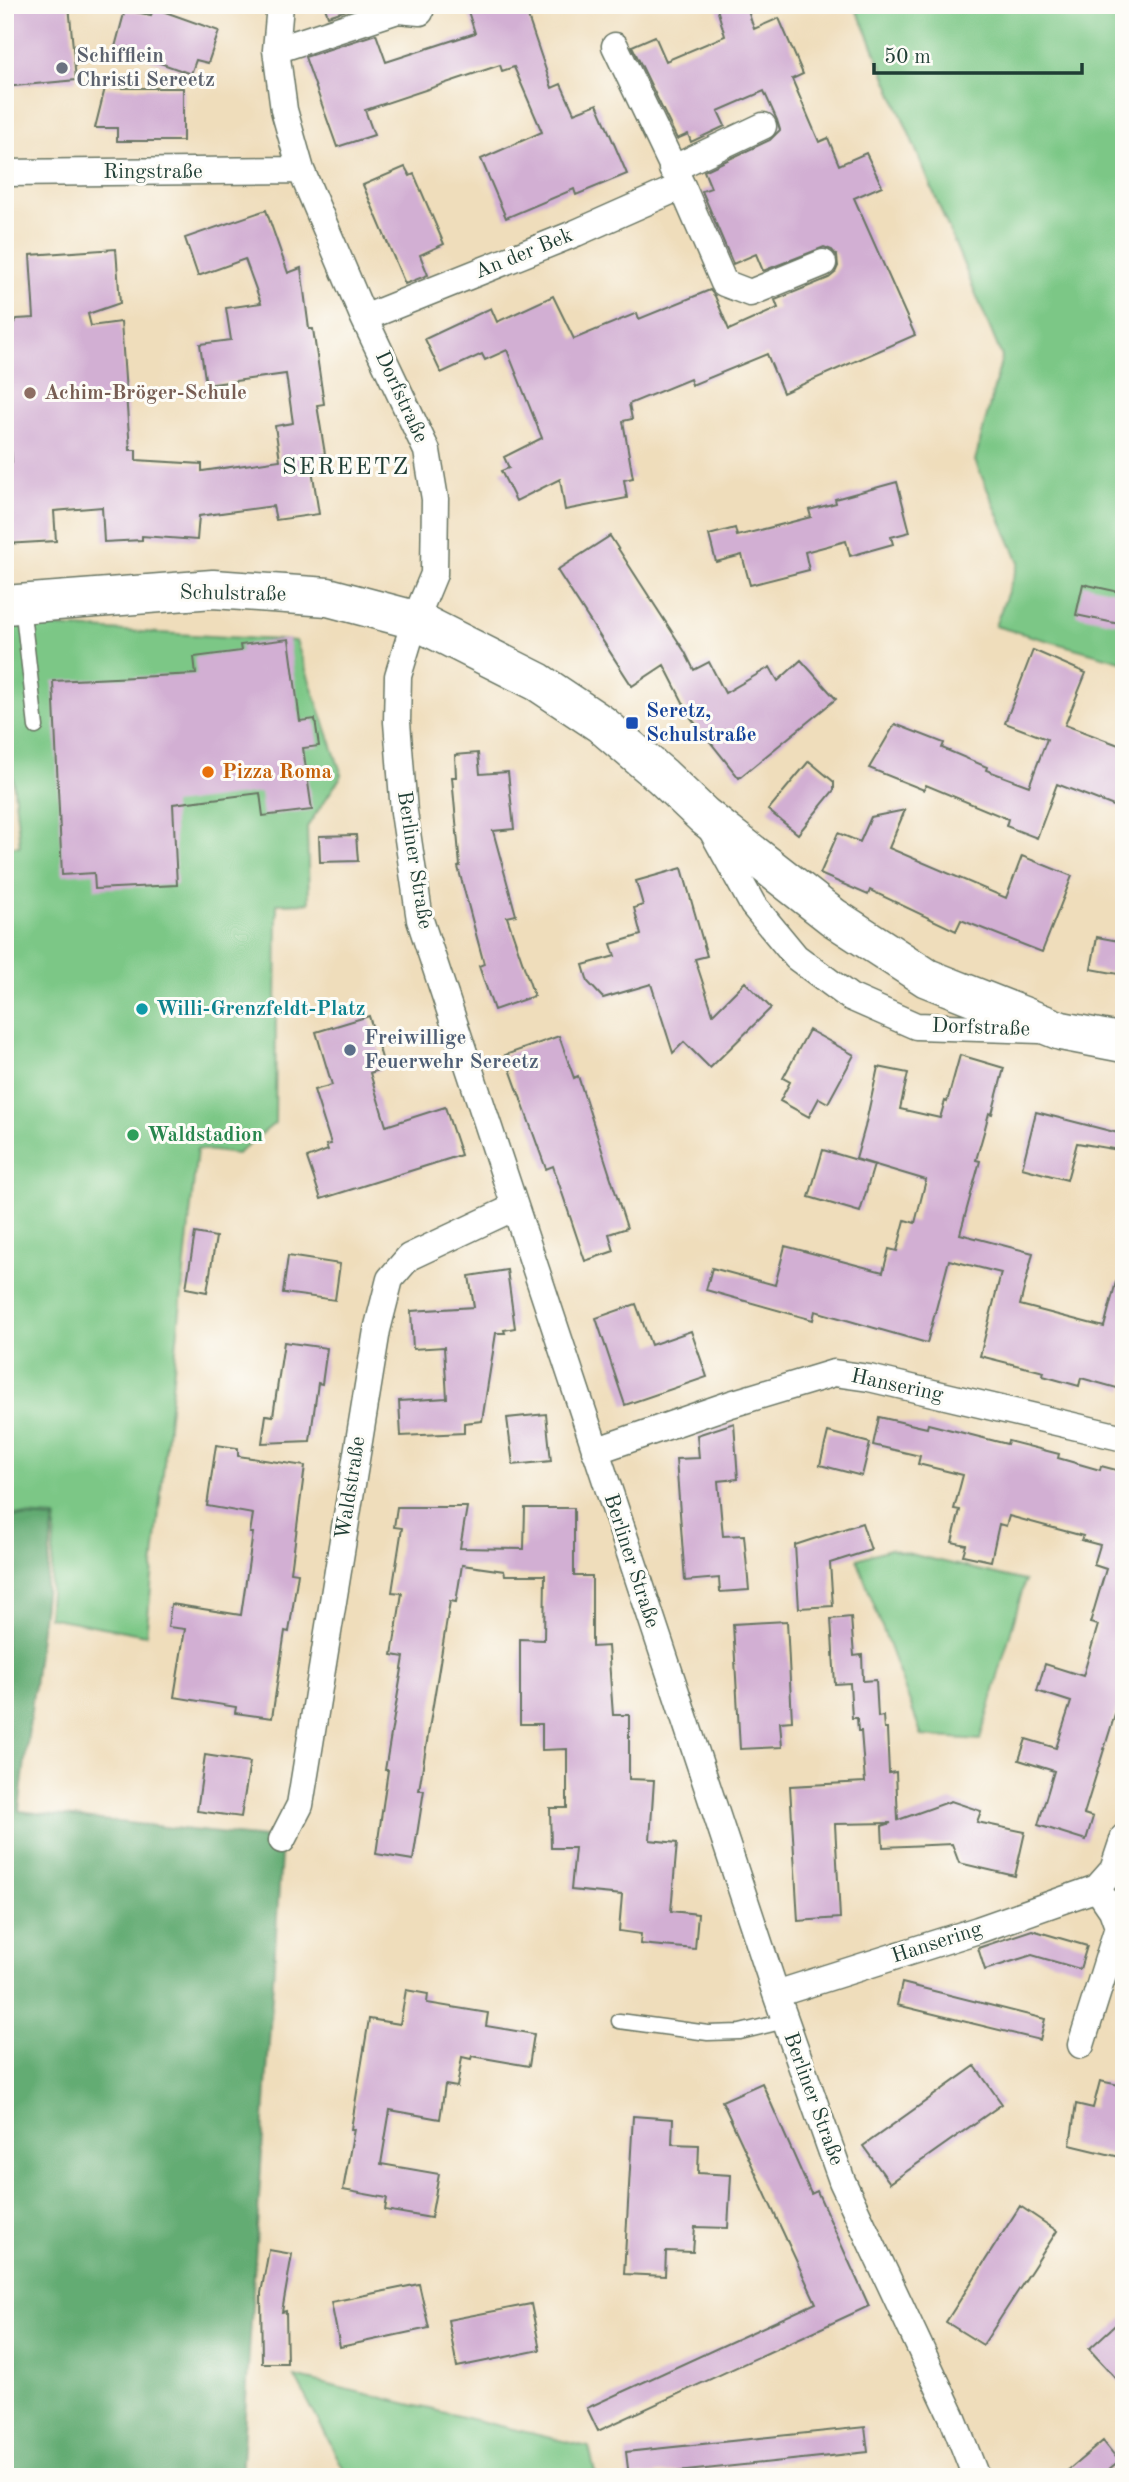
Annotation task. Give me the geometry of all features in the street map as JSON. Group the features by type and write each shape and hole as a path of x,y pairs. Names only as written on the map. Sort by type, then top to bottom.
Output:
{"main road":[{"name":"Schulstraße","path":"14,604 212,589 328,597 415,620"},
{"name":"Dorfstraße","path":"415,620 538,682 601,724 704,816 834,917 928,978 1061,1031 1124,1043"}],"street":[{"name":"Dorfstraße","path":"280,5 276,50 285,110 301,170 364,318 427,451 435,499 434,573 415,620"},
{"path":"276,50 397,10 420,12"},
{"path":"615,46 724,283 750,293 823,263"},
{"name":"An der Bek","path":"364,318 576,233 677,178 763,126"},
{"name":"Ringstraße","path":"5,173 301,170"},
{"name":"Berliner Straße","path":"415,620 398,676 397,722 404,812 420,920 785,2021 842,2181 951,2416 976,2477"},
{"name":"Dorfstraße","path":"704,816 753,905 796,957 850,997 916,1026 1061,1031"},
{"name":"Waldstraße","path":"282,1840 300,1805 377,1330 390,1279 409,1257 515,1207"},
{"name":"Hansering","path":"595,1451 731,1404 834,1373 869,1378 1124,1438"},
{"path":"1081,2045 1118,1927 1112,1910 1097,1888 1113,1870 1124,1837"},
{"name":"Hansering","path":"776,1994 978,1930 1097,1888"}],"lane":[{"path":"14,604 36,727"},
{"path":"619,2021 708,2033 740,2032 785,2021"}],"green space":[{"path":"853,5 1124,5 1124,662 995,626 1019,562 975,461 1002,357 864,25"},
{"name":"Waldstadion","path":"5,624 296,641 342,775 307,827 309,903 277,904 275,1123 237,1154 197,1149 146,1635 48,1617 56,1517 5,1514 5,846 20,846 5,704"},
{"path":"5,1516 54,1519 19,1811 282,1840 241,2477 5,2477"},
{"path":"889,1549 1025,1581 980,1740 922,1736 857,1559"},
{"path":"295,2377 589,2447 596,2477 348,2477"}],"building":[{"name":"Schifflein Christi Sereetz","path":"5,5 69,5 76,80 5,87"},
{"path":"324,5 362,5 328,16"},
{"path":"466,5 524,5 552,88 561,84 574,113 597,104 627,174 576,195 574,189 506,218 481,159 542,132 514,67 502,71 500,65 365,110 374,135 337,147 305,57 376,34 386,62 475,33"},
{"path":"716,5 746,5 754,29 779,18 803,74 792,79 819,142 828,138 839,165 866,153 882,186 854,198 915,335 783,393 767,354 692,385 690,379 629,404 632,419 623,421 633,478 624,480 627,498 565,510 560,479 516,501 501,471 509,468 504,457 542,438 507,350 485,360 482,354 441,373 425,339 491,308 497,322 553,296 574,339 637,313 639,319 710,290 729,330 778,308 775,300 829,278 838,266 837,256 824,247 763,271 756,254 733,264 702,191 711,188 704,171 770,140 780,130 764,91 718,111 725,126 691,142 688,134 677,139 632,46 655,36 666,61 725,36"},
{"path":"154,8 219,31 208,63 196,60 191,74 115,47 125,10 151,15"},
{"path":"105,88 183,88 183,141 117,141 117,128 95,128"},
{"path":"405,167 410,176 414,174 444,244 420,255 428,275 405,284 363,185"},
{"path":"266,210 288,273 301,268 309,329 313,329 324,404 317,405 325,454 310,456 319,514 276,520 273,506 199,516 197,540 142,536 142,540 104,542 102,507 54,511 56,541 5,544 5,463 12,462 5,334 17,319 34,318 30,255 116,249 120,303 88,314 91,326 121,322 130,450 136,450 136,460 202,464 202,471 280,460 275,426 293,423 286,374 206,385 200,344 231,340 226,308 261,303 245,259 198,276 185,238"},
{"path":"897,482 910,532 891,537 893,544 850,556 846,541 805,552 809,570 750,585 742,555 716,562 709,535 735,528 737,536 811,517 809,510 836,503 835,499"},
{"path":"610,536 694,670 709,662 725,693 770,667 778,681 801,660 836,699 739,778 691,718 664,665 632,686 557,570"},
{"path":"1083,584 1124,593 1124,625 1076,615"},
{"path":"289,639 300,721 315,719 319,746 303,748 312,810 263,816 260,793 173,804 177,885 95,889 94,873 62,875 53,681 196,674 194,657 241,651 240,645"},
{"path":"1033,650 1086,673 1065,725 1124,747 1124,810 1057,784 1037,838 1006,826 1008,819 926,785 924,790 869,768 895,724 944,743 942,748 987,767 986,770 1029,786 1047,739 1005,723"},
{"path":"478,753 480,774 508,772 514,829 493,831 516,915 507,917 534,996 494,1010 479,966 484,964 458,867 452,777 456,777 455,755"},
{"path":"809,761 834,782 834,790 798,834 768,810"},
{"path":"905,810 889,848 1006,898 1022,856 1072,876 1042,952 961,920 956,931 870,890 868,895 820,874 838,833 860,842 871,817"},
{"path":"356,835 358,861 320,862 319,836"},
{"path":"682,868 707,956 695,959 713,1014 745,982 771,1008 710,1068 684,1042 673,1053 651,984 603,998 588,982 583,965 615,956 611,944 641,935 634,908 643,905 636,881"},
{"path":"1097,937 1124,942 1124,975 1091,969"},
{"path":"369,1016 385,1068 370,1073 386,1126 445,1107 461,1155 321,1199 307,1158 328,1150 326,1145 331,1144 314,1090 332,1085 316,1032"},
{"path":"809,1030 854,1055 828,1103 819,1098 809,1117 780,1101 790,1082 783,1078"},
{"path":"559,1036 574,1078 578,1076 627,1228 609,1234 614,1251 585,1261 553,1166 546,1169 505,1055"},
{"path":"960,1055 1004,1068 976,1160 980,1161 960,1234 1033,1253 1020,1305 1104,1327 1116,1282 1124,1283 1124,1390 1081,1378 1079,1386 1043,1376 1044,1372 980,1356 1001,1273 949,1260 927,1343 815,1311 813,1320 706,1290 712,1268 775,1285 785,1246 883,1272 889,1249 897,1251 905,1220 915,1223 926,1180 856,1159 878,1067 908,1073 900,1109 940,1118"},
{"path":"1036,1112 1122,1134 1119,1150 1077,1143 1067,1180 1022,1168"},
{"path":"823,1150 874,1165 860,1212 809,1197"},
{"path":"195,1233 216,1237 207,1292 186,1288"},
{"path":"288,1256 340,1264 335,1300 283,1293"},
{"path":"507,1270 515,1328 504,1330 505,1333 496,1333 482,1421 464,1423 464,1433 401,1436 399,1401 447,1398 444,1347 413,1349 411,1311 474,1307 469,1276"},
{"path":"636,1304 651,1345 691,1331 707,1377 625,1405 596,1318"},
{"path":"284,1342 327,1348 322,1384 318,1383 310,1441 262,1443 266,1415 273,1416"},
{"path":"546,1414 551,1461 513,1465 507,1418"},
{"path":"879,1417 927,1428 928,1424 1007,1444 1008,1441 1059,1454 1058,1458 1100,1470 1101,1466 1124,1472 1124,1685 1084,1814 1093,1817 1086,1840 1038,1825 1054,1771 1019,1760 1026,1739 1056,1748 1071,1702 1037,1691 1045,1664 1083,1676 1098,1625 1090,1623 1106,1569 1094,1565 1100,1545 1081,1540 1083,1536 1009,1516 1006,1526 999,1524 991,1561 963,1555 966,1545 952,1542 960,1510 954,1509 963,1475 918,1464 920,1456 873,1445"},
{"path":"734,1423 738,1479 718,1481 723,1536 744,1535 749,1590 720,1592 719,1578 685,1581 676,1459 699,1458 697,1435"},
{"path":"828,1432 870,1443 862,1476 820,1465"},
{"path":"216,1445 238,1448 238,1456 305,1466 291,1572 298,1573 289,1632 285,1631 272,1718 235,1713 236,1707 174,1697 185,1629 168,1627 171,1604 241,1615 253,1533 250,1533 253,1514 207,1506"},
{"path":"397,1507 467,1507 460,1548 524,1549 525,1508 574,1508 574,1576 592,1576 592,1647 608,1646 613,1715 629,1715 629,1779 654,1780 650,1840 677,1843 671,1911 698,1914 695,1949 640,1944 641,1934 619,1931 622,1895 571,1890 575,1848 551,1848 550,1808 567,1808 567,1749 542,1750 542,1724 520,1724 520,1639 544,1640 545,1575 505,1575 504,1571 462,1565 456,1602 450,1601 419,1790 424,1790 413,1860 376,1854 388,1770 385,1770 404,1657 392,1655 402,1593 392,1592 402,1528 394,1527"},
{"path":"862,1523 871,1550 830,1563 833,1606 799,1608 795,1545"},
{"path":"851,1617 854,1656 862,1655 863,1681 876,1680 878,1717 883,1716 884,1729 887,1729 889,1773 896,1772 898,1820 951,1801 981,1811 977,1822 1025,1832 1015,1876 959,1863 952,1844 883,1847 882,1826 891,1823 835,1824 840,1918 798,1921 790,1786 865,1782 861,1731 858,1731 857,1718 852,1718 850,1683 835,1684 831,1619"},
{"path":"787,1621 792,1721 780,1722 782,1747 740,1749 733,1624"},
{"path":"205,1755 250,1762 241,1817 197,1811"},
{"path":"1032,1930 1087,1946 1080,1969 1032,1955 985,1970 978,1948"},
{"path":"902,1983 1045,2019 1040,2040 897,2005"},
{"path":"406,1990 428,1994 427,2003 488,2013 486,2026 534,2034 529,2066 472,2056 471,2059 462,2057 457,2087 445,2085 440,2119 390,2110 381,2164 439,2174 431,2218 385,2210 387,2198 343,2190 369,2019 400,2024"},
{"path":"975,2066 1002,2104 890,2183 863,2146"},
{"path":"1100,2081 1124,2086 1124,2158 1070,2145 1076,2104 1093,2108"},
{"path":"762,2083 811,2194 817,2191 869,2306 598,2431 587,2408 816,2303 722,2101"},
{"path":"633,2116 673,2119 672,2144 699,2145 698,2173 731,2175 728,2228 695,2227 693,2252 666,2251 665,2276 624,2274"},
{"path":"1020,2206 1057,2231 983,2345 946,2322"},
{"path":"269,2250 292,2254 282,2312 286,2311 287,2363 262,2363 261,2293"},
{"path":"419,2284 429,2328 340,2347 331,2302"},
{"path":"531,2304 540,2350 457,2367 448,2320"},
{"path":"1124,2317 1124,2387 1089,2349"},
{"path":"865,2427 868,2452 629,2477 626,2452"},
{"path":"1103,2441 1119,2461 1099,2477 1060,2477"}],"place":[{"name":"Schifflein Christi Sereetz","path":"62,68"},
{"name":"Achim-Bröger-Schule","path":"30,393"},
{"name":"Seretz, Schulstraße","path":"632,723"},
{"name":"Pizza Roma","path":"208,772"},
{"name":"Willi-Grenzfeldt-Platz","path":"142,1009"},
{"name":"Freiwillige Feuerwehr Sereetz","path":"350,1050"},
{"name":"Waldstadion","path":"133,1135"}],"district":[{"name":"SEREETZ","path":"346,468"}]}
